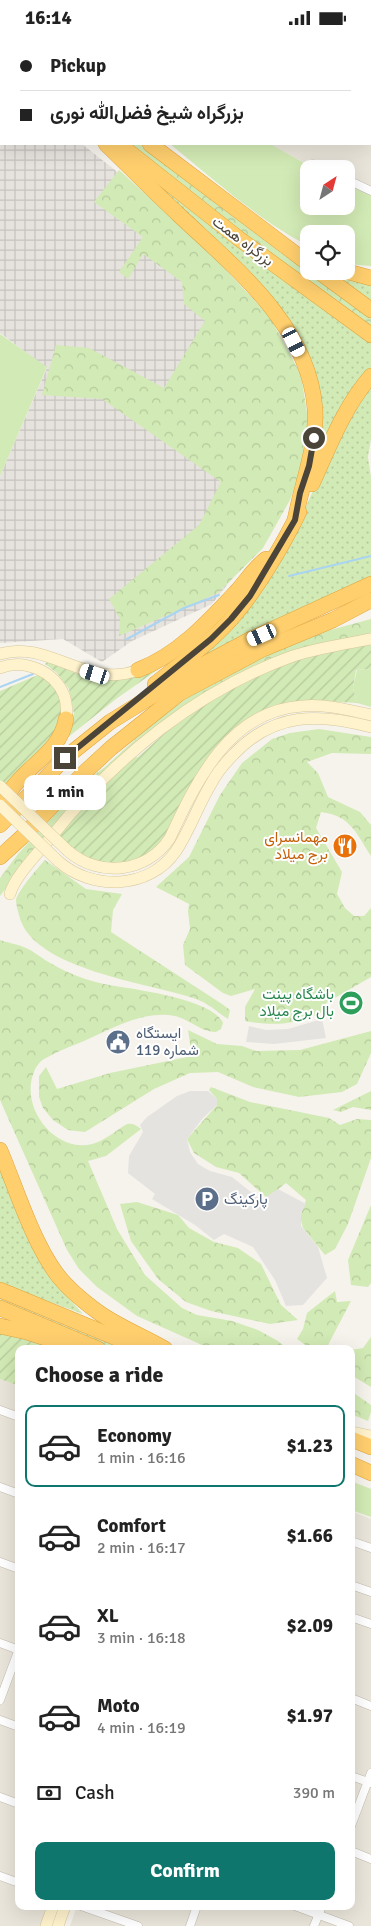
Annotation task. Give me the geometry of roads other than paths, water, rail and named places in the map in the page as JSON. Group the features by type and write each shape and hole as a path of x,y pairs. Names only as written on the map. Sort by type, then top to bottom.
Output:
{"highway":[{"path":"107,145 254,288 282,323 297,346 308,375 315,410 313,451 300,493 295,520"},
{"name":"بزرگراه همت","path":"119,145 238,238 371,335"},
{"name":"بزرگراه همت","path":"151,145 300,258"},
{"path":"255,225 300,248"},
{"path":"355,274 371,278"},
{"path":"330,280 371,310"},
{"path":"0,825 65,758 211,639 231,619 250,596 279,549 295,520 342,418 371,376"},
{"path":"138,670 164,657 184,643 239,589 256,566 279,549"},
{"path":"110,722 211,660 371,584"},
{"path":"0,857 84,773 180,693 263,649 333,620 371,600"},
{"path":"333,620 371,613"},
{"path":"0,811 11,789 54,746 61,736 66,719"},
{"path":"0,866 22,837"},
{"path":"0,1151 36,1236 56,1273 74,1293 96,1311 125,1329 158,1345"},
{"path":"0,1290 133,1345"},
{"path":"0,1308 88,1345"},
{"path":"0,1325 67,1345"},
{"path":"355,1441 371,1447"},
{"path":"355,1466 371,1474"}],"street":[{"path":"355,183 371,191"},
{"path":"10,894 13,886 82,801 136,750 181,714 222,689 270,665 296,655 371,639"},
{"path":"0,654 24,651 95,674 112,676 130,674 138,670"},
{"path":"0,668 19,664 32,666 53,679 64,694 67,708 66,719"},
{"path":"0,786 75,857 91,866 109,869 134,865 150,858 165,845 204,770 225,744 250,724 274,712 301,706 332,707 371,715"},
{"path":"0,805 58,861 79,876 99,882 130,881 153,872 175,851 214,777 239,749 262,732 276,724 302,718 333,718 371,727"},
{"path":"204,770 214,777"},
{"path":"0,1410 15,1416"},
{"path":"355,1433 371,1436"},
{"path":"355,1470 371,1474"},
{"path":"0,1487 15,1493"},
{"path":"355,1542 371,1548"},
{"path":"0,1562 15,1568"},
{"path":"355,1586 371,1592"},
{"path":"355,1618 371,1624"},
{"path":"0,1643 15,1649"},
{"path":"0,1700 15,1661"},
{"path":"355,1700 371,1706"},
{"path":"0,1720 15,1726"},
{"path":"355,1816 369,1783 371,1773"},
{"path":"355,1778 369,1783"},
{"path":"0,1797 15,1803"},
{"path":"355,1853 371,1859"},
{"path":"0,1876 15,1882"},
{"path":"46,1926 52,1910"},
{"path":"58,1926 64,1910"},
{"path":"92,1910 138,1926"},
{"path":"190,1926 196,1910"},
{"path":"306,1910 349,1926"},
{"path":"314,1926 321,1910"}],"waterway":[{"path":"289,576 371,556"},
{"path":"127,639 184,608 219,595"},
{"path":"0,687 33,674"}],"place":[{"name":"مهمانسرای برج میلاد","path":"345,846"},
{"name":"باشگاه پینت بال برج میلاد","path":"351,1003"},
{"name":"ایستگاه شماره 119","path":"118,1042"},
{"name":"پارکینگ","path":"207,1199"}]}
